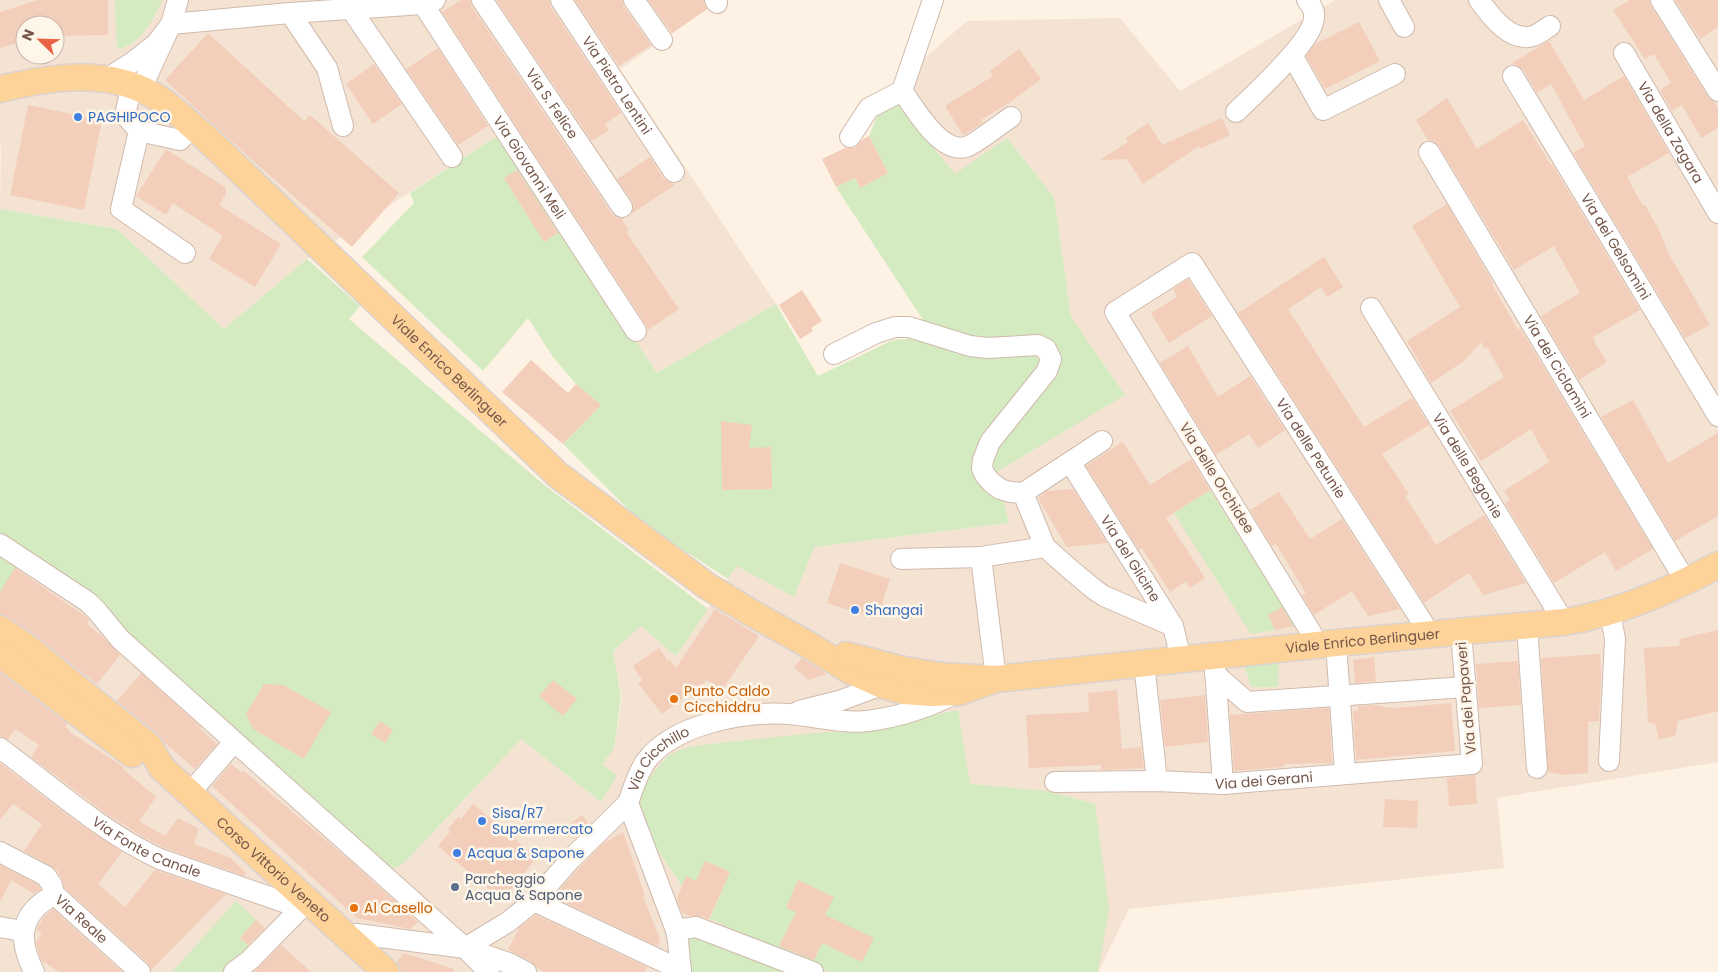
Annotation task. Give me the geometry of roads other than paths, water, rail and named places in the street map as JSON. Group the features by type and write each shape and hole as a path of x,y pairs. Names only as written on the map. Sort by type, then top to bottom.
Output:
{"main road":[{"path":"0,89 64,78 127,84"},
{"name":"Viale Enrico Berlinguer","path":"127,84 155,96 192,126 558,475 707,586 769,623 810,644"},
{"name":"Viale Enrico Berlinguer","path":"950,684 1181,659 1215,665 1325,644 1564,622 1610,613 1649,599 1718,566"},
{"name":"Corso Vittorio Veneto","path":"0,629 24,645 149,746 162,768 304,904 351,940 383,971"},
{"path":"810,644 950,684"},
{"path":"810,644 849,670 882,685 904,691 930,693 950,684"},
{"name":"Corso Vittorio Veneto","path":"0,654 138,759 162,768"}],"street":[{"path":"127,84 171,24 178,0"},
{"name":"Via S. Felice","path":"482,0 622,207"},
{"name":"Via Pietro Lentini","path":"560,0 674,172"},
{"path":"634,0 662,40"},
{"path":"850,137 869,108 902,90 933,0"},
{"path":"1236,112 1292,54 1311,30 1315,17 1313,8 1306,0"},
{"path":"1389,0 1404,26"},
{"path":"1479,0 1501,26 1516,35 1532,36 1550,26"},
{"path":"1661,0 1718,92"},
{"path":"192,126 180,140 139,131 124,115 127,84 133,62 156,44 171,24 418,2"},
{"name":"Via Giovanni Meli","path":"418,2 636,331"},
{"path":"351,9 452,156"},
{"path":"290,13 327,68 343,126"},
{"name":"Via della Zagara","path":"1624,53 1718,213"},
{"path":"1292,54 1323,110 1395,74"},
{"name":"Via dei Gelsomini","path":"1513,76 1718,416"},
{"path":"902,90 937,138 945,144 956,148 966,147 1011,117"},
{"path":"139,131 121,210 185,253"},
{"name":"Via dei Ciclamini","path":"1429,152 1686,582"},
{"name":"Via delle Orchidee","path":"1192,263 1115,312 1312,634 1325,644 1340,694 1345,774"},
{"name":"Via delle Petunie","path":"1192,263 1423,623 1425,635"},
{"name":"Via delle Begonie","path":"1371,308 1564,622"},
{"path":"834,354 876,333 895,327 909,326 970,346 988,348 1038,345 1046,348 1051,359 1047,370 990,442 983,460 982,468 984,475 1000,489 1023,493 1102,441"},
{"name":"Via del Glicine","path":"1070,462 1173,626 1181,659"},
{"path":"1023,493 1045,547 1100,593 1173,626"},
{"path":"0,544 88,602 120,639 465,948 489,972"},
{"path":"901,559 981,557 1045,547"},
{"path":"981,557 996,679"},
{"path":"1609,761 1615,639 1610,613"},
{"path":"1527,626 1537,768"},
{"name":"Via dei Papaveri","path":"1461,632 1472,764"},
{"path":"867,661 882,685 881,703 877,713 868,721"},
{"path":"1144,663 1157,781"},
{"path":"1215,665 1247,702 1465,686"},
{"path":"1215,665 1223,784"},
{"path":"788,714 854,722 868,721 917,710 950,684"},
{"path":"788,714 839,701 882,685"},
{"name":"Via Cicchillo","path":"681,971 676,930 628,803 639,772 654,752 681,733 722,720 763,714 788,714"},
{"path":"190,793 234,742"},
{"name":"Via Fonte Canale","path":"0,748 106,828 139,849 160,859 304,904"},
{"name":"Via dei Gerani","path":"1055,782 1157,781 1223,784 1472,764"},
{"path":"465,948 508,922 534,901 571,859 628,803"},
{"name":"Via Reale","path":"0,852 32,867 46,876 52,884 54,894 140,972"},
{"path":"34,972 26,953 23,931 35,909 54,894"},
{"path":"534,901 681,971"},
{"path":"234,972 250,960 304,904"},
{"path":"0,927 23,931"},
{"path":"676,930 696,927 813,972"},
{"path":"351,940 357,934 465,948 511,964 526,972"}],"place":[{"name":"PAGHIPOCO","path":"78,117"},
{"name":"Shangai","path":"855,610"},
{"name":"Punto Caldo Cicchiddru","path":"674,699"},
{"name":"Sisa/R7 Supermercato","path":"482,821"},
{"name":"Acqua & Sapone","path":"457,853"},
{"name":"Parcheggio Acqua & Sapone","path":"455,887"},
{"name":"Al Casello","path":"354,908"}]}
